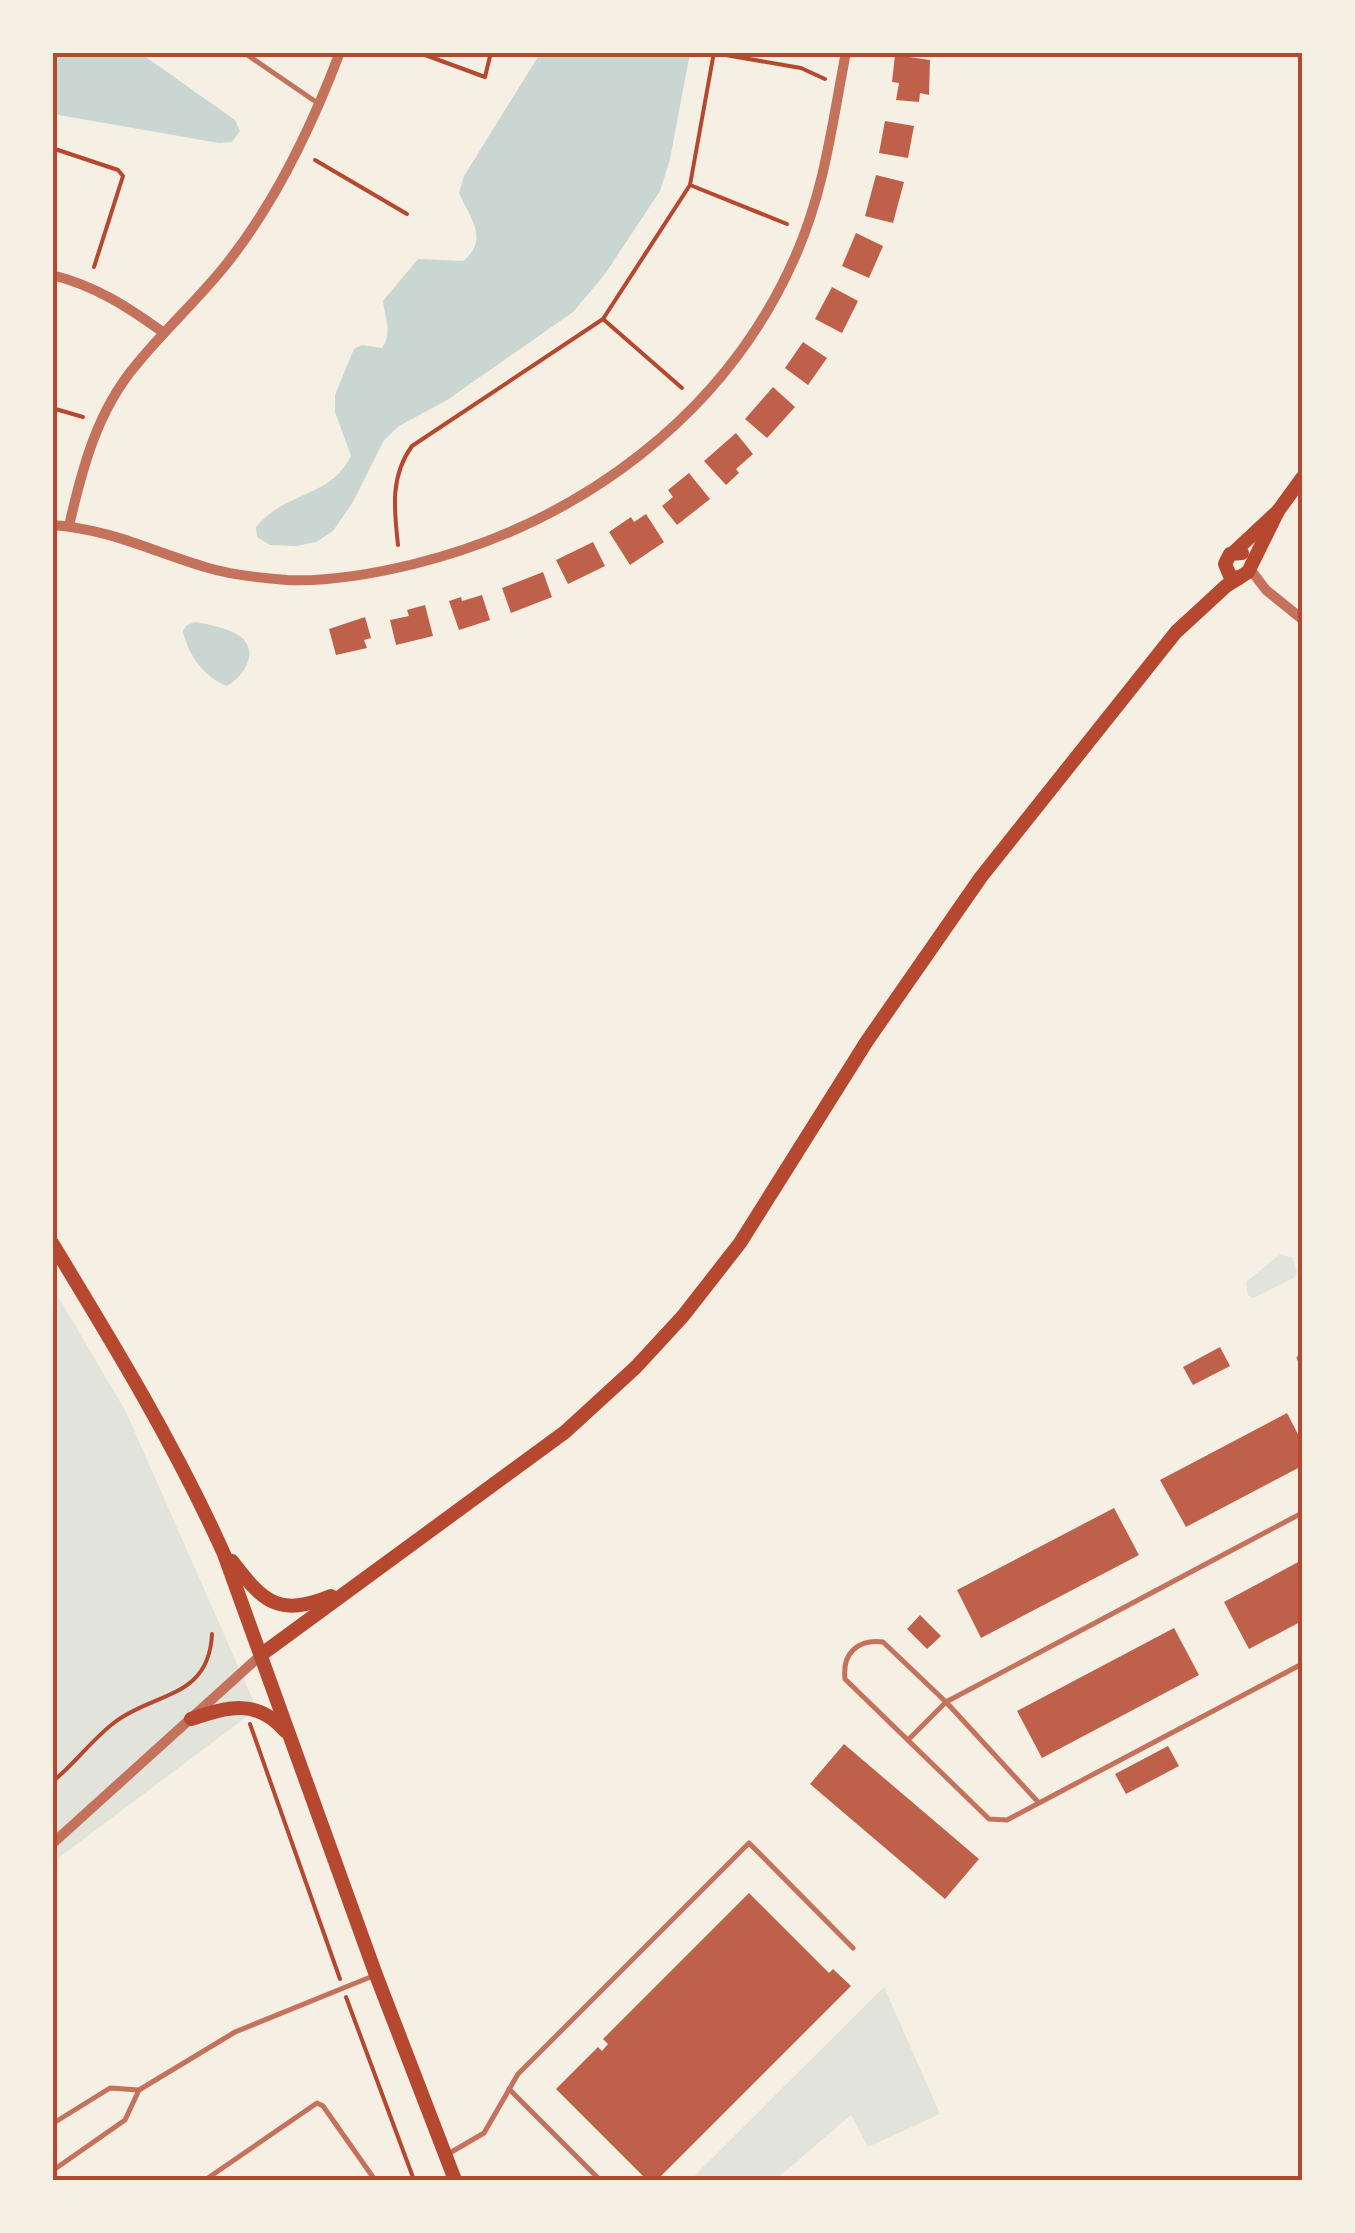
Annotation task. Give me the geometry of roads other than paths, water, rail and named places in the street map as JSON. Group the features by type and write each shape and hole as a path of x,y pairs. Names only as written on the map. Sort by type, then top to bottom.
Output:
{"main road":[{"path":"262,1654 564,1432 636,1367 684,1316 740,1243 886,1010 980,877 1176,632 1245,572 1278,511 1302,478"},
{"path":"1211,599 1229,558 1278,511"},
{"path":"1229,558 1246,554 1245,572"},
{"path":"1229,558 1230,576 1245,572"},
{"path":"52,1243 136,1381 220,1544 454,2180"},
{"path":"220,1544 256,1590 285,1606 308,1605 354,1586"},
{"path":"191,1719 232,1706 250,1707 271,1716 292,1738"}],"street":[{"path":"68,526 95,433 134,367 229,261 256,222 292,162 340,52"},
{"path":"52,525 118,536 230,574 322,580 396,568 468,548 584,496 620,472 677,424 711,387 759,323 794,260 820,193 846,52"},
{"path":"52,275 84,283 117,299 164,333"},
{"path":"1245,572 1302,620"},
{"path":"52,1844 262,1654"}],"lane":[{"path":"243,52 320,104"},
{"path":"908,1740 946,1702 1302,1512"},
{"path":"1039,1803 946,1702 883,1642 870,1640 856,1646 846,1657 845,1678 988,1818 1007,1820 1302,1664"},
{"path":"445,2156 484,2133 518,2074 749,1843 853,1948"},
{"path":"52,2170 125,2120 139,2090 235,2032 376,1975"},
{"path":"52,2124 110,2088 139,2090"},
{"path":"509,2089 600,2180"},
{"path":"205,2180 316,2103 324,2106 375,2180"}]}
